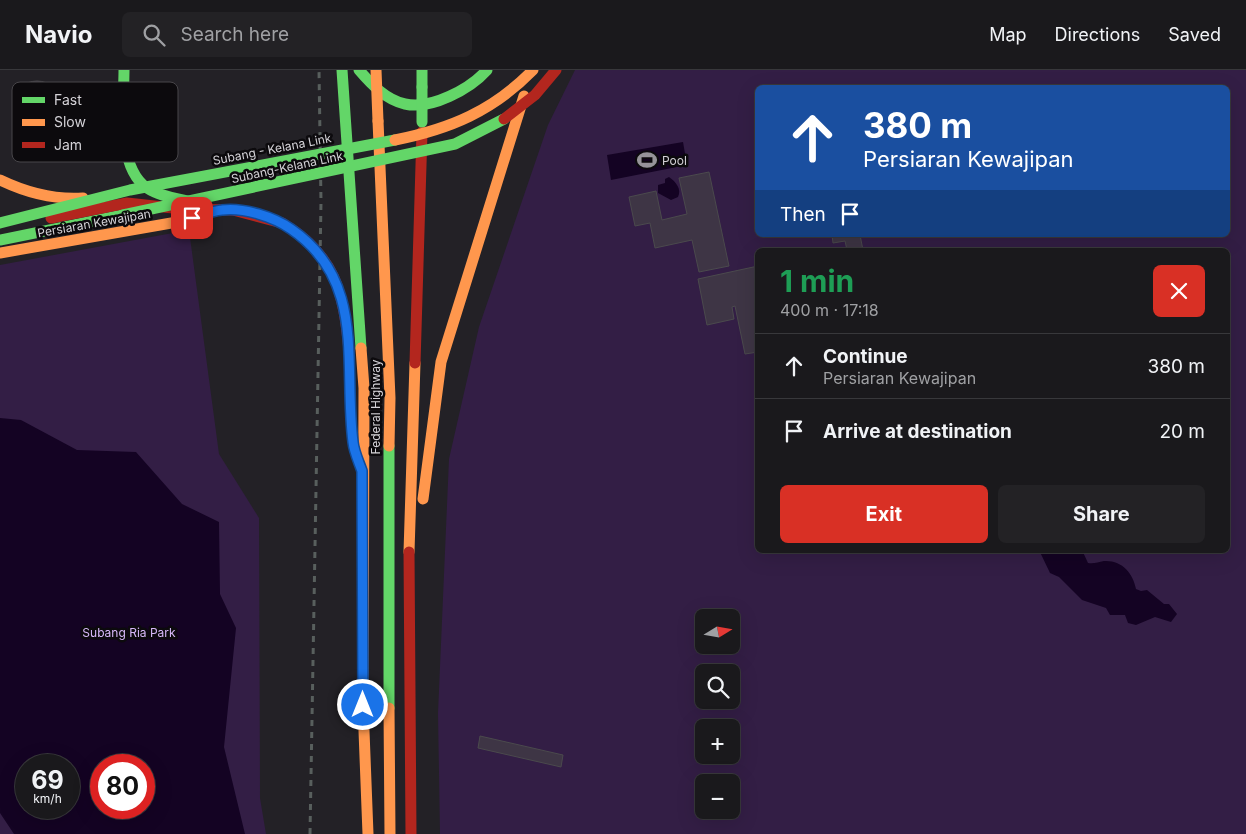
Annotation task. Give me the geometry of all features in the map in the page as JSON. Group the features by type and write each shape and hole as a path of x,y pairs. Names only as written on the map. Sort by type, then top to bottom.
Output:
{"main road":[{"path":"342,70 364,388 362,471 363,705 368,834"},
{"path":"359,70 370,83 383,93 398,101 413,105 449,98 462,92 487,70"},
{"name":"Federal Highway","path":"376,70 390,398 388,535 390,834"},
{"path":"411,834 410,546 422,70"},
{"path":"410,546 421,524 441,362 533,70"},
{"name":"Subang - Kelana Link","path":"0,223 130,190 408,137 453,125 474,117 497,103 517,88 533,70"},
{"name":"Subang-Kelana Link","path":"0,240 443,148 483,133 505,120 542,89 556,70"},
{"path":"129,162 134,175 146,188 222,210"},
{"path":"0,180 28,193 50,199 85,198 130,190"},
{"path":"0,229 127,203 182,209 250,213 282,223 310,242 321,254 329,269 344,306 349,356"},
{"name":"Persiaran Kewajipan","path":"0,253 177,222 222,210"},
{"path":"352,426 353,444 362,471"}],"green space":[{"path":"575,70 1246,70 1246,834 440,834 438,713 449,459 479,327 548,125"},
{"name":"Subang Ria Park","path":"189,230 219,454 259,518 260,798 266,834 0,834 0,265"}],"shaded area":[{"name":"Pool","path":"683,142 687,165 611,180 607,155"},
{"path":"669,177 679,188 678,197 671,200 658,193 658,185 665,183 665,179"},
{"path":"0,418 21,420 77,450 136,452 182,504 219,522 220,594 236,628 224,747 245,834 14,834 0,813"},
{"path":"1040,553 1083,553 1088,563 1110,561 1126,569 1135,583 1136,589 1141,591 1147,590 1164,604 1169,604 1177,614 1171,622 1155,617 1136,625 1128,623 1125,615 1110,615 1106,608 1082,600 1059,577 1050,573"}],"building":[{"path":"709,172 729,266 699,272 692,240 655,248 650,223 635,226 629,197 656,191 662,220 687,214 679,178"},
{"path":"832,237 860,237 863,248 847,248 845,241 833,243"},
{"path":"755,267 755,352 745,354 735,306 732,307 734,319 707,325 698,279"},
{"path":"480,736 563,755 561,767 478,748"}],"railway":[{"path":"310,834 321,202 319,70"}],"traffic: fast":[{"path":"124,70 124,82"},
{"path":"342,70 361,348"},
{"path":"359,70 374,86 391,99 415,105 438,101 460,91 487,70"},
{"path":"422,70 422,87"},
{"path":"422,87 422,122"},
{"path":"123,215 455,144 504,119"},
{"path":"0,223 130,190 395,140"},
{"path":"129,162 137,178 147,188 162,195 188,201"},
{"path":"0,240 123,215"},
{"path":"389,446 389,708"}],"traffic: slow":[{"path":"376,70 378,121"},
{"path":"395,140 434,130 470,116 502,97 533,70"},
{"path":"423,499 441,362 524,96"},
{"path":"378,121 390,398 389,446"},
{"path":"0,180 40,195 61,198 83,198"},
{"path":"0,253 177,222 205,214"},
{"path":"361,348 364,388 363,705 368,834"},
{"path":"409,552 415,363"},
{"path":"389,708 390,834"}],"traffic: jam":[{"path":"504,119 535,95 556,70"},
{"path":"415,363 422,132"},
{"path":"51,218 127,203 182,209 233,210 282,223"},
{"path":"282,223 300,235 314,248 325,262 333,277 340,293 344,311 349,351"},
{"path":"409,552 411,834"}],"place":[{"name":"Pool","path":"647,160"}],"route":[{"path":"192,218 222,210 233,210 282,223 310,242 321,254 344,306 349,351 353,444 362,471 363,705"}]}
